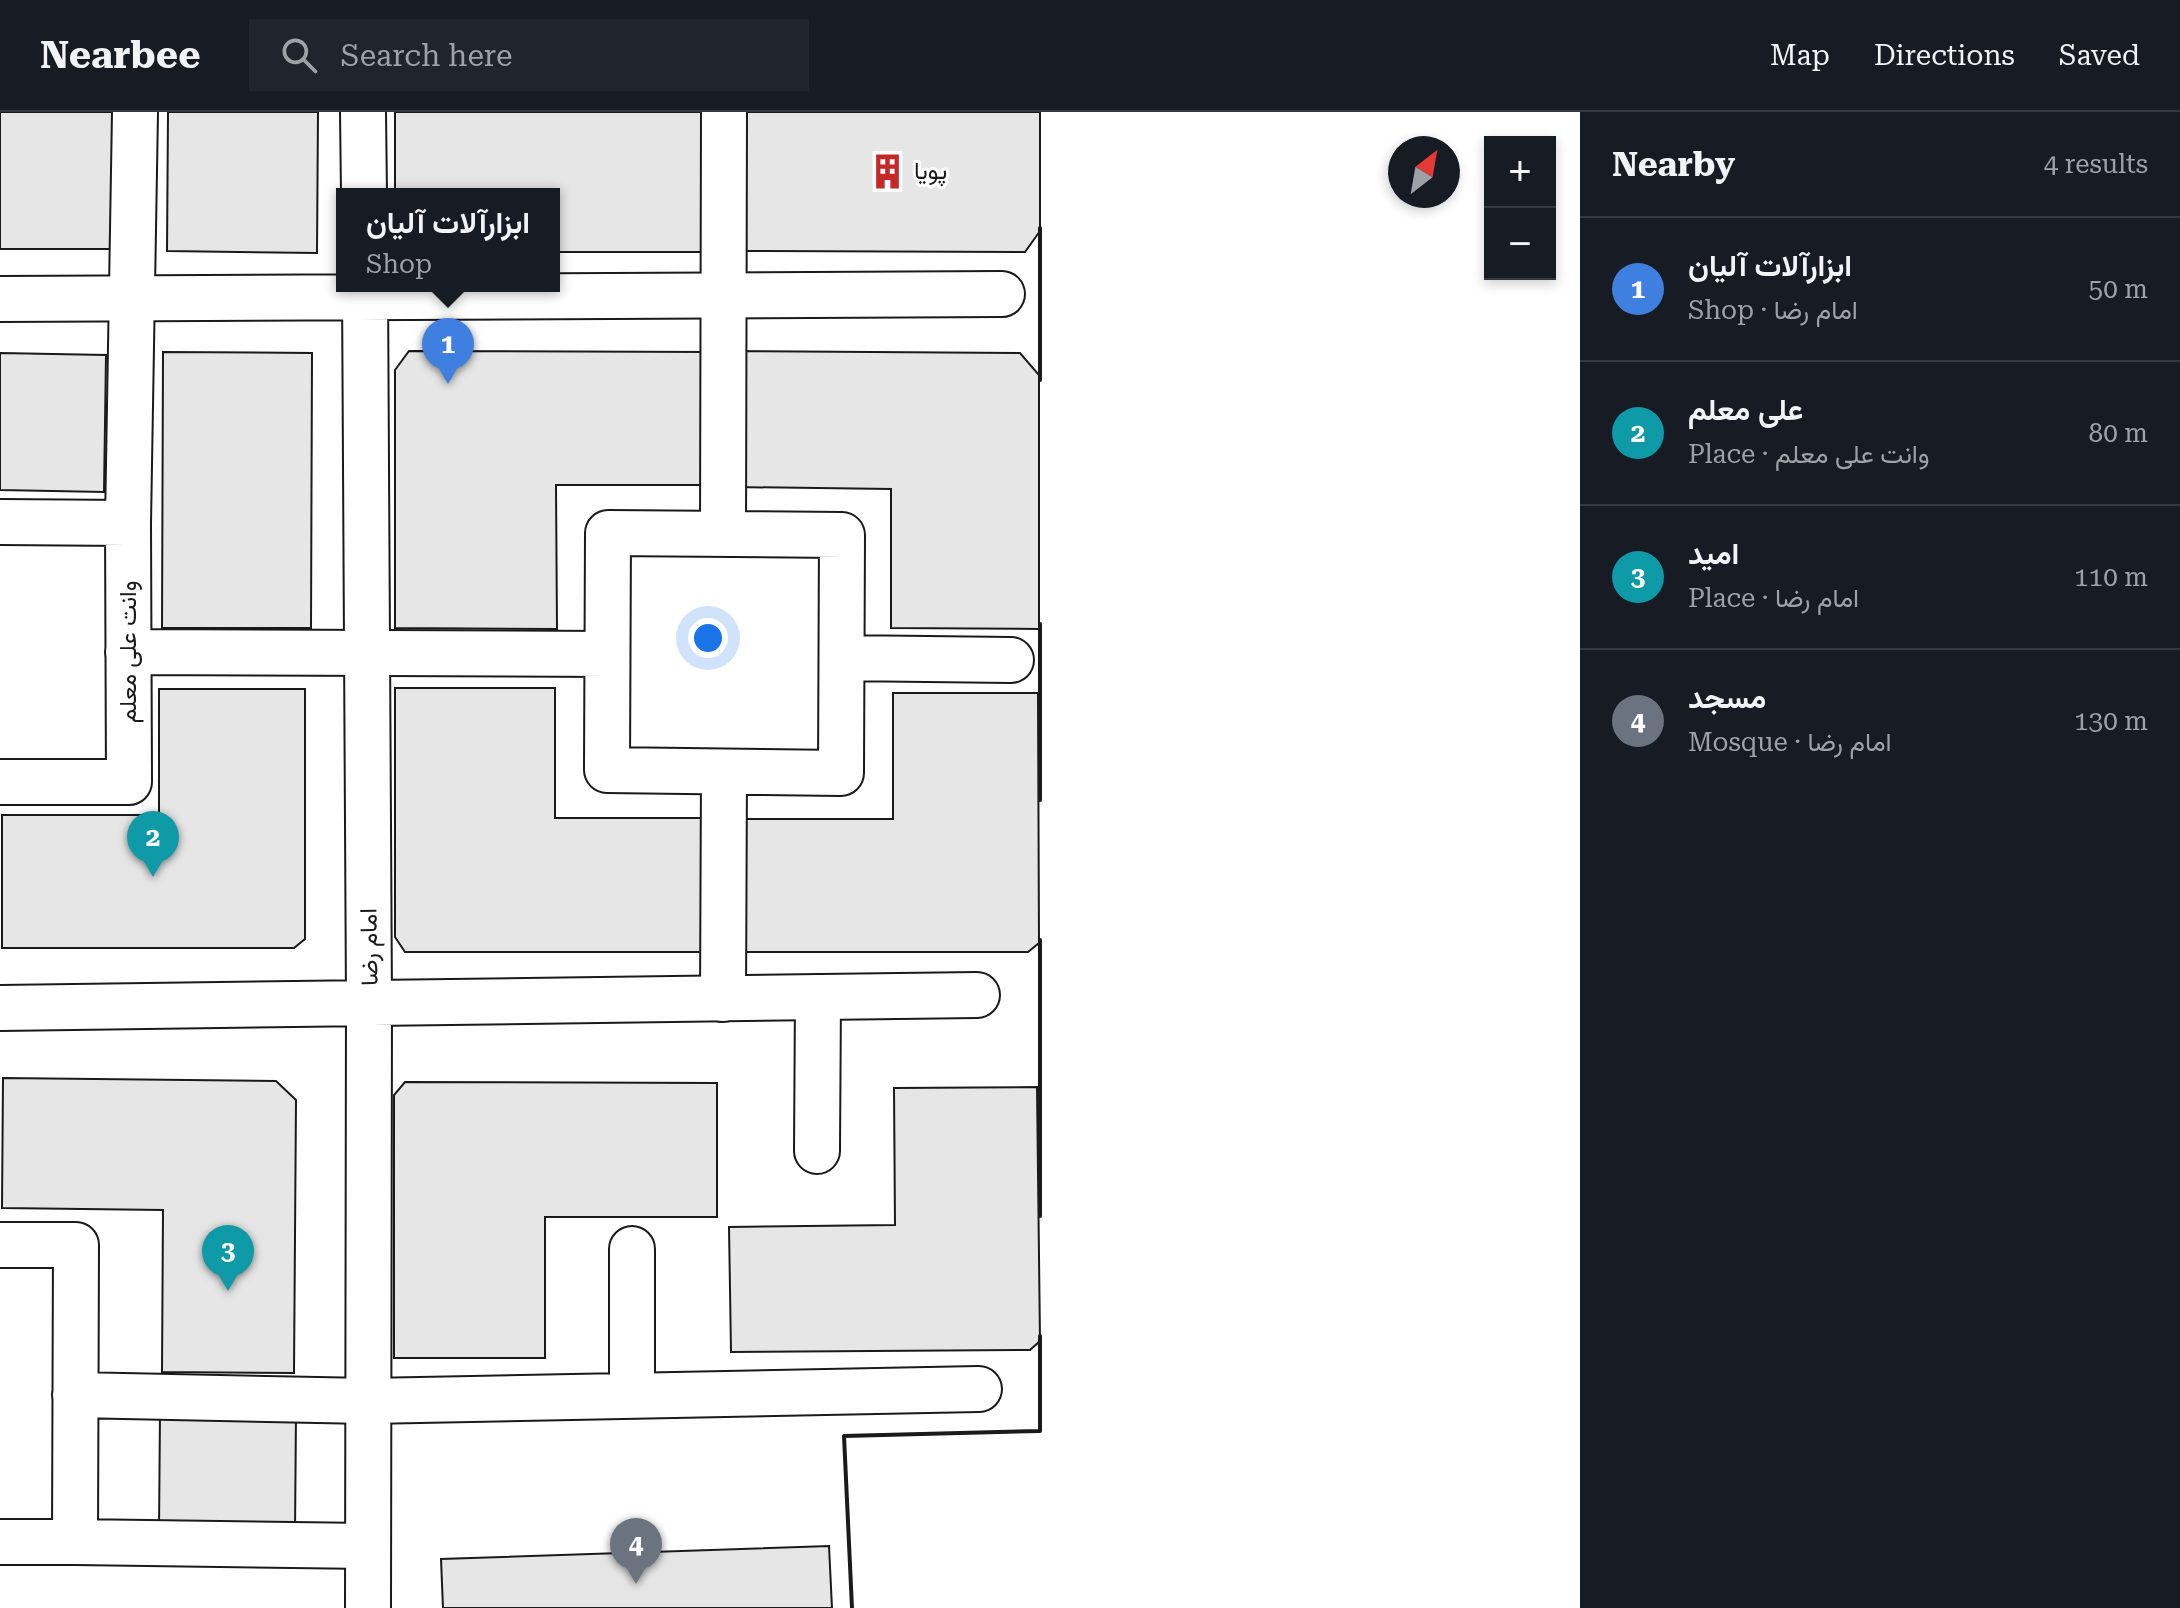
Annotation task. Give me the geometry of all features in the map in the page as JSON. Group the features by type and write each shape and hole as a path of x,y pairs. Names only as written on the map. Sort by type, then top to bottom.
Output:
{"street":[{"name":"وانت علی معلم","path":"0,782 129,782 128,523 135,112"},
{"path":"363,112 364,188"},
{"path":"723,534 724,112"},
{"path":"0,299 365,293 724,296 1002,294"},
{"name":"امام رضا","path":"365,293 368,1608"},
{"path":"0,522 128,523"},
{"path":"608,533 842,535 841,773 607,770 607,654 608,533"},
{"path":"128,652 607,654"},
{"path":"842,658 1011,660"},
{"path":"723,999 724,772"},
{"path":"0,1008 977,995"},
{"path":"817,1151 818,997"},
{"path":"0,1245 76,1245 75,1542"},
{"path":"632,1249 632,1395"},
{"path":"75,1395 368,1401 979,1389"},
{"path":"0,1542 368,1546"}],"building":[{"path":"0,112 113,112 113,249 0,249"},
{"path":"168,112 318,112 317,253 167,251"},
{"path":"395,112 711,112 711,252 560,252 560,188 395,188"},
{"name":"پویا","path":"735,112 1040,112 1040,231 1025,252 735,251"},
{"path":"409,351 710,352 710,485 556,485 557,629 395,628 395,370"},
{"path":"735,351 1020,353 1039,375 1039,629 891,628 891,489 734,487"},
{"path":"163,352 312,353 311,628 162,628"},
{"path":"0,353 106,355 104,492 0,490"},
{"path":"395,688 555,688 555,818 710,818 710,952 405,952 395,937"},
{"path":"159,689 305,689 305,939 294,948 2,948 2,815 159,815"},
{"path":"893,693 1038,693 1039,943 1028,952 735,952 735,819 893,819"},
{"path":"3,1078 276,1081 296,1100 294,1373 162,1372 163,1210 2,1208"},
{"path":"405,1082 717,1083 717,1217 545,1217 545,1358 394,1358 394,1095"},
{"path":"1037,1087 1040,1341 1030,1350 731,1352 729,1227 895,1225 894,1088"},
{"path":"160,1412 296,1413 295,1533 159,1531"},
{"path":"829,1546 832,1608 443,1608 441,1559"}],"wall":[{"path":"1040,228 1040,380"},
{"path":"1040,624 1040,800"},
{"path":"1040,940 1040,1216"},
{"path":"852,1608 844,1436 1040,1431 1040,1336"}],"place":[{"name":"پویا","path":"888,171"},
{"name":"ابزارآلات آلیان","path":"448,384"},
{"name":"علی معلم","path":"153,877"},
{"name":"امید","path":"228,1291"},
{"name":"مسجد","path":"636,1584"}]}
